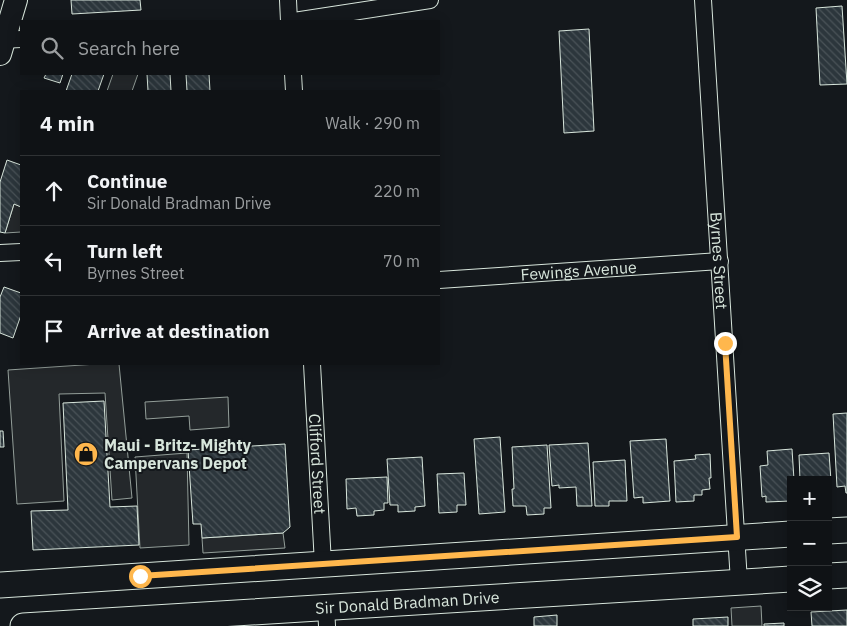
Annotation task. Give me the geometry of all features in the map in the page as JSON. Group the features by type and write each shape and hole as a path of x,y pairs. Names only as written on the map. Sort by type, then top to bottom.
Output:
{"main road":[{"path":"7,44 16,0"},
{"path":"832,531 847,530"},
{"path":"0,585 787,534"},
{"path":"832,576 847,575"},
{"name":"Sir Donald Bradman Drive","path":"23,626 326,616 787,579"}],"street":[{"path":"288,0 289,20"},
{"path":"300,20 430,0"},
{"name":"Byrnes Street","path":"703,0 739,582"},
{"path":"293,75 294,90"},
{"path":"0,253 20,252"},
{"name":"Fewings Avenue","path":"440,280 720,261"},
{"name":"Clifford Street","path":"312,365 323,564"}],"shaded area":[{"path":"113,75 138,75 132,90 107,90"},
{"path":"14,204 20,207 20,232 5,233"},
{"path":"82,365 119,365 132,498 112,500 105,393 59,394 64,501 17,504 8,370"},
{"path":"228,397 229,427 190,430 189,416 146,419 145,402"},
{"path":"187,453 189,545 140,548 135,457"},
{"path":"283,533 285,548 203,553 202,538"},
{"path":"761,606 762,626 732,626 731,608"}],"building":[{"path":"71,0 140,0 141,10 72,14"},
{"path":"842,6 847,84 820,85 816,8"},
{"path":"589,29 594,131 564,133 559,31"},
{"path":"46,75 63,75 60,83 44,78"},
{"path":"72,75 104,75 98,90 66,90"},
{"path":"147,75 170,75 171,90 148,90"},
{"path":"186,75 209,75 210,90 187,90"},
{"path":"7,160 20,165 20,207 14,204 5,233 0,232 0,182"},
{"path":"4,287 20,293 20,318 13,338 0,333 0,297"},
{"name":"Maui - Britz- Mighty Campervans Depot","path":"104,401 110,507 137,506 139,545 33,550 31,511 68,510 63,403"},
{"path":"847,413 846,493 845,486 837,487 833,414"},
{"path":"0,431 3,431 4,447 0,447"},
{"path":"500,437 505,512 479,514 474,439"},
{"path":"666,439 670,501 643,503 643,497 634,498 630,441"},
{"path":"588,443 592,506 577,506 576,487 559,488 559,485 552,486 549,445"},
{"path":"285,444 290,527 283,533 202,538 201,524 193,524 188,450"},
{"path":"547,445 551,508 544,508 544,514 527,515 526,506 513,506 512,447"},
{"path":"792,449 794,476 787,476 787,501 766,502 766,496 762,497 760,466 768,465 767,451"},
{"path":"829,453 831,476 800,476 799,455"},
{"path":"710,454 710,489 702,490 702,495 694,495 694,501 676,502 674,461 696,459 695,455"},
{"path":"422,457 425,506 415,507 415,511 398,512 398,505 390,505 387,459"},
{"path":"625,460 627,501 609,501 609,506 595,506 593,462"},
{"path":"464,473 466,505 457,505 457,512 439,513 437,474"},
{"path":"387,477 388,503 384,503 384,510 374,511 374,515 357,516 356,508 347,509 346,479"},
{"path":"847,610 847,626 812,626 811,612"},
{"path":"557,615 557,626 534,626 534,617"},
{"path":"728,617 728,626 693,626 693,619"},
{"path":"784,623 784,626 764,626 764,624"}],"place":[{"name":"Maui - Britz- Mighty Campervans Depot","path":"86,454"}],"route":[{"path":"140,576 737,537 725,343"}]}
